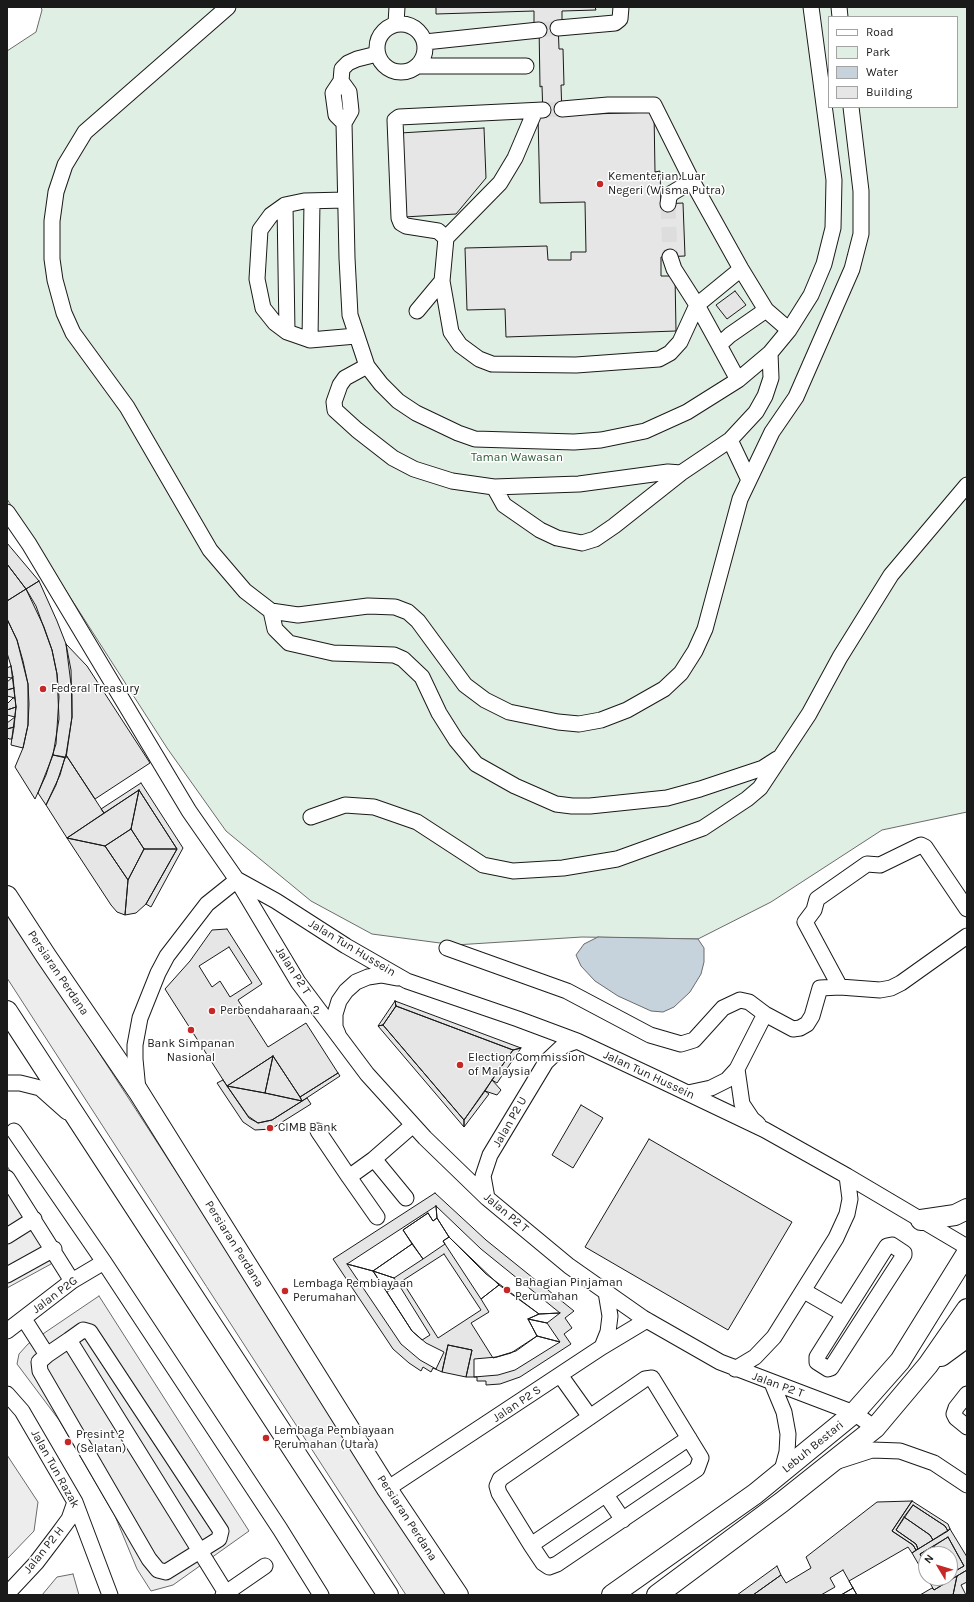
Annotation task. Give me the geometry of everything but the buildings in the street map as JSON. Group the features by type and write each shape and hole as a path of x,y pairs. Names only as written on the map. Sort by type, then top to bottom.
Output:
{"main road":[{"name":"Persiaran Perdana","path":"7,896 138,1091 388,1489 458,1595"},
{"path":"7,1011 388,1595"},
{"path":"921,1220 955,1215 967,1209"},
{"name":"Lebuh Bestari","path":"612,1595 781,1474 854,1413 900,1361 961,1279 967,1253"},
{"name":"Lebuh Bestari","path":"657,1595 833,1462 875,1428 928,1365 967,1310"},
{"path":"928,1365 967,1338"}],"street":[{"path":"228,7 85,132 65,165 56,192 52,221 52,259 55,280 64,313 73,333 127,406 210,550 245,591 271,611 298,616 368,606 395,607 408,612 418,621 465,685 485,700 509,712 558,722 578,724 602,720 627,710 664,688 681,673 705,629 740,499 772,432 796,397 852,269 861,234 861,191 851,108"},
{"path":"396,23 397,7"},
{"path":"558,28 615,23 620,20 621,7"},
{"path":"377,54 348,63 342,69 341,82 349,92 351,112 344,123 345,200 350,315 367,366 380,384 398,401 416,413 458,433 475,439 574,442 601,440 645,431 687,412 738,380 770,353 789,330 811,295 824,264 833,228 834,180 811,7"},
{"path":"418,66 425,55 426,42 420,31 409,24 396,23 384,29 377,41 377,54 383,65 394,72 407,72 418,66 526,66"},
{"path":"426,42 539,30"},
{"path":"562,109 608,105 654,105 692,181 741,269 766,310 789,330"},
{"path":"446,238 438,231 406,226 401,223 399,218 396,118 539,110 500,183 446,238 442,281 451,332 460,345 467,351 479,359 492,364 576,365 660,358 670,353 680,342 697,305 741,269"},
{"path":"668,204 669,197 672,193 692,181"},
{"path":"345,200 312,201 285,205 271,215 260,230 257,279 263,308 275,323 287,332 310,340 356,336"},
{"path":"310,340 312,201"},
{"path":"285,205 287,332"},
{"path":"670,257 674,269 697,305 738,380"},
{"path":"417,311 442,281"},
{"path":"719,345 730,335 766,310"},
{"path":"494,487 504,505 540,530 557,538 582,543 595,539 614,526 681,473 730,440 756,412 765,396 770,378 770,353"},
{"path":"367,366 345,378 340,385 334,402 335,410 393,458 414,469 452,481 494,487 579,484 668,472 681,473"},
{"path":"730,440 749,480"},
{"path":"311,817 345,805 374,807 417,822 483,865 513,871 563,868 616,859 703,828 747,799 760,788 808,714 840,657 891,575 967,485"},
{"name":"Jalan P2 T","path":"7,512 29,544 189,811 237,880 298,982 368,1074 413,1125 487,1198 569,1266 647,1320 720,1362 854,1413 875,1428"},
{"path":"271,611 275,629 289,643 333,653 394,654 403,659 422,677 439,713 456,740 476,764 515,786 556,804 590,806 667,798 700,789 763,768 781,756"},
{"path":"840,987 805,922 814,910 817,899 867,864 880,865 921,844 925,847 967,908"},
{"path":"138,1091 134,1058 140,1018 158,973 167,956 207,904 237,880"},
{"name":"Jalan Tun Hussein","path":"237,880 276,901 346,946 407,981 577,1041 688,1093 774,1136 847,1176 967,1247"},
{"path":"447,948 567,991 650,1035 681,1044 694,1040 723,1008 732,1002 740,1000 749,1002 765,1014 793,1029 800,1028 807,1024 812,1016 820,988 840,987 880,990 891,988 901,983 967,936"},
{"path":"340,1038 335,1027 335,1014 339,1002 346,990 356,982 368,977 381,975 407,981"},
{"path":"688,1093 711,1088 727,1080 737,1069 765,1014"},
{"name":"Jalan P2 U","path":"487,1198 483,1176 485,1165 498,1142 546,1062 563,1046 577,1041"},
{"path":"737,1069 742,1104 752,1120 774,1136"},
{"path":"7,1083 20,1083 40,1088 77,1120"},
{"path":"349,1177 374,1159 413,1125"},
{"path":"14,1131 104,1262 280,1529 321,1595"},
{"path":"318,1131 377,1217"},
{"path":"374,1159 406,1198"},
{"path":"735,1368 754,1357 774,1337 836,1238 847,1214 850,1199 847,1176"},
{"path":"10,1187 54,1249 72,1281"},
{"path":"7,1236 34,1219"},
{"path":"892,1245 904,1253 831,1368 828,1369 817,1362 817,1357 844,1314 887,1246 892,1245"},
{"path":"7,1275 54,1249"},
{"name":"Jalan P2G","path":"7,1330 24,1319 72,1281 104,1262"},
{"path":"804,1291 844,1314"},
{"path":"602,1347 608,1332 610,1316 606,1292"},
{"path":"24,1319 47,1355"},
{"name":"Jalan P2 S","path":"388,1489 602,1347 647,1320"},
{"path":"83,1330 90,1332 221,1531 219,1539 166,1572 158,1570 149,1559 40,1371 38,1362 69,1340 83,1330"},
{"path":"69,1340 200,1551 224,1594 265,1566"},
{"path":"560,1375 590,1417"},
{"path":"652,1378 701,1458 697,1469 557,1564 549,1567 543,1563 531,1545 496,1486 500,1479 590,1417 645,1379 652,1378"},
{"path":"772,1383 784,1412 788,1434 787,1452 781,1474"},
{"name":"Jalan Tun Razak","path":"7,1394 22,1411 75,1502 110,1595"},
{"path":"967,1394 956,1408 954,1414 956,1418 967,1427"},
{"path":"531,1545 689,1438"},
{"path":"833,1462 872,1450 900,1451 934,1463 967,1485"},
{"path":"606,1495 623,1520"},
{"name":"Jalan P2 H","path":"7,1594 36,1563 58,1534 69,1519 75,1502"}],"green space":[{"name":"Taman Wawasan","path":"41,7 967,7 967,812 882,830 771,902 698,939 582,937 455,945 372,934 311,901 226,831 167,748 7,499 7,51 36,32 42,10"}],"shaded area":[{"path":"7,911 451,1595 406,1595 7,978"},
{"path":"7,1166 61,1249 51,1264 7,1288"},
{"path":"99,1296 249,1531 173,1585 151,1591 137,1569 115,1516 59,1420 17,1364 19,1354 28,1344"},
{"path":"7,1455 38,1502 34,1531 7,1559"},
{"path":"73,1574 79,1595 42,1595 57,1577"}],"water":[{"path":"598,937 698,939 704,948 704,962 701,974 690,992 674,1007 663,1012 651,1011 618,996 595,981 581,966 576,955 584,944"}],"tunnel":[{"path":"539,30 558,28"},
{"path":"543,110 562,109"},
{"path":"668,204 670,257"}],"place":[{"name":"Kementerian Luar Negeri (Wisma Putra)","path":"600,184"},
{"name":"Federal Treasury","path":"43,689"},
{"name":"Perbendaharaan 2","path":"212,1011"},
{"name":"Bank Simpanan Nasional","path":"191,1030"},
{"name":"Election Commission of Malaysia","path":"460,1065"},
{"name":"CIMB Bank","path":"270,1128"},
{"name":"Bahagian Pinjaman Perumahan","path":"507,1290"},
{"name":"Lembaga Pembiayaan Perumahan","path":"285,1291"},
{"name":"Lembaga Pembiayaan Perumahan (Utara)","path":"266,1438"},
{"name":"Presint 2 (Selatan)","path":"68,1442"}]}
